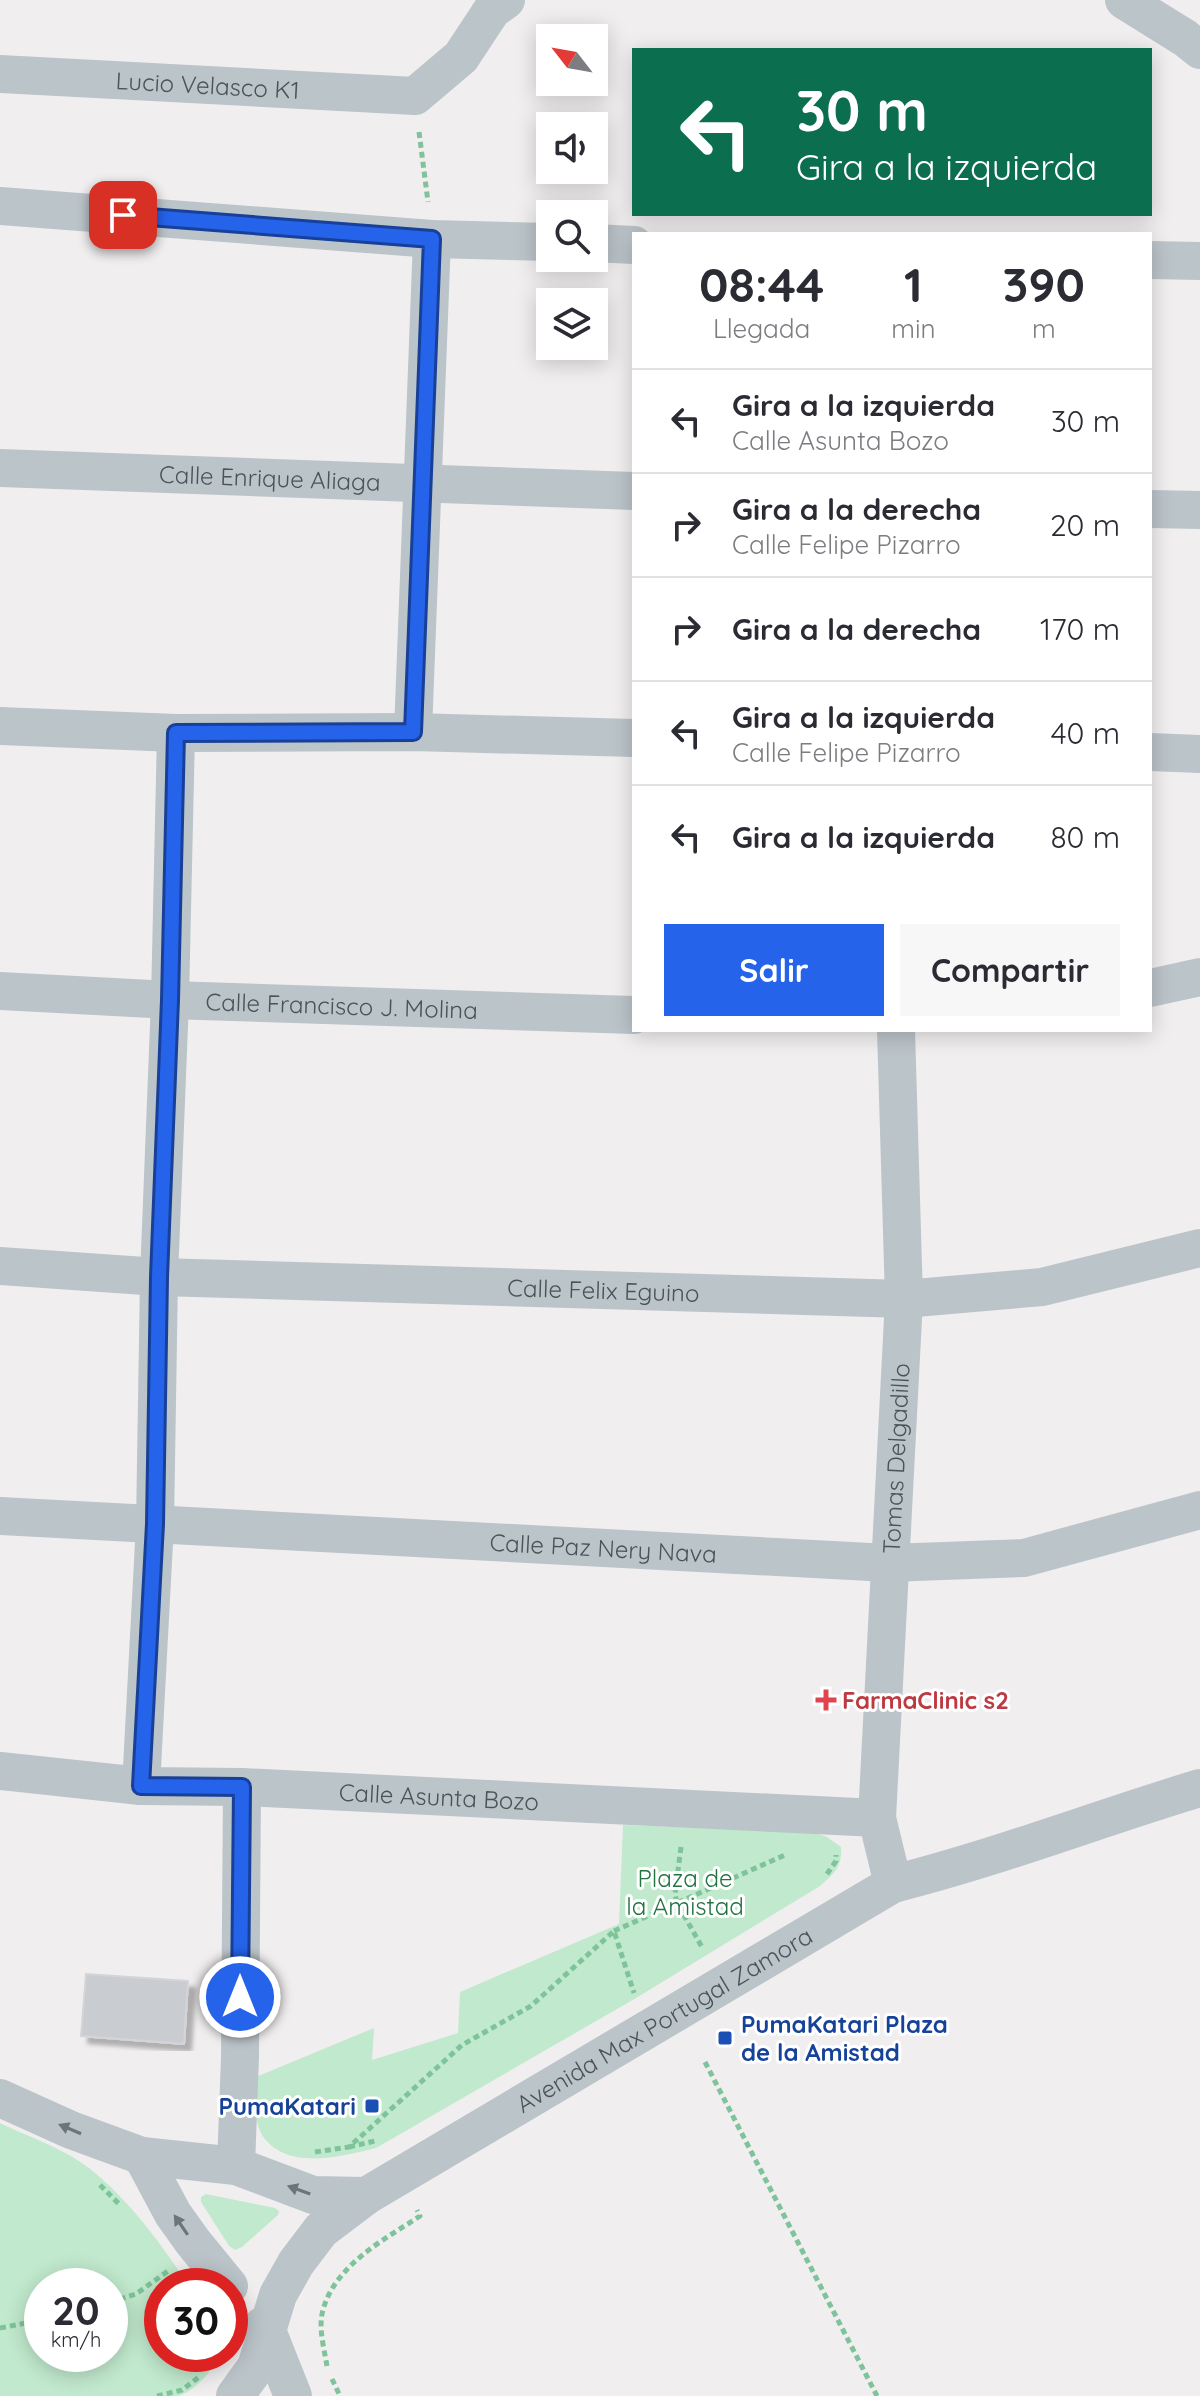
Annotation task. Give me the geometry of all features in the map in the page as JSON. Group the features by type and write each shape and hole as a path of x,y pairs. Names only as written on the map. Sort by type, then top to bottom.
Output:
{"street":[{"path":"415,96 461,57 492,10 506,0"},
{"path":"1124,0 1200,50"},
{"name":"Lucio Velasco K1","path":"0,74 415,96"},
{"path":"0,206 432,239 536,242"},
{"path":"413,732 432,239"},
{"path":"608,244 632,245"},
{"path":"1152,260 1200,261"},
{"name":"Calle Enrique Aliaga","path":"0,468 632,491"},
{"path":"1152,509 1200,510"},
{"path":"0,726 176,733 413,732 632,738"},
{"path":"141,1786 155,1524 159,1277 176,733"},
{"path":"1152,752 1200,754"},
{"path":"1152,988 1200,977"},
{"name":"Calle Francisco J. Molina","path":"0,991 170,1000 632,1015"},
{"name":"Tomas Delgadillo","path":"893,1884 877,1818 904,1299 896,1032"},
{"name":"Calle Felix Eguino","path":"0,1266 159,1277 904,1299 1042,1287 1200,1248"},
{"name":"Calle Paz Nery Nava","path":"0,1516 889,1563 1024,1558 1200,1510"},
{"name":"Calle Asunta Bozo","path":"0,1771 141,1786 242,1787 877,1818"},
{"path":"236,2166 242,1787"},
{"name":"Avenida Max Portugal Zamora","path":"235,2396 256,2367 278,2295 296,2263 321,2230 366,2196 893,1884 953,1869 1119,1812 1200,1788"},
{"path":"0,2098 71,2130 142,2156 236,2166 313,2195 366,2196"},
{"path":"142,2156 173,2214 215,2268"},
{"path":"248,2308 268,2333 293,2396"}],"path":[{"path":"415,96 432,239"},
{"path":"681,1843 675,1894 703,1949"},
{"path":"817,1884 836,1861 836,1853 831,1846"},
{"path":"349,2147 462,2045 531,2006 614,1931 798,1848"},
{"path":"614,1931 634,1990"},
{"path":"691,1956 716,1942"},
{"path":"620,1998 645,1983"},
{"path":"705,2062 877,2396"},
{"path":"314,2152 373,2142 387,2134"},
{"path":"93,2179 128,2212"},
{"path":"340,2396 327,2364 321,2327 323,2310 344,2273 380,2242 420,2216 416,2209"},
{"path":"166,2261 171,2268"},
{"path":"0,2328 24,2323"},
{"path":"157,2396 182,2390 202,2372"}],"green space":[{"name":"Plaza de la Amistad","path":"623,1825 812,1832 827,1837 841,1847 840,1860 820,1886 636,1998 376,2148 332,2157 302,2158 288,2155 264,2138 256,2116 256,2077 374,2028 372,2060 458,2033 460,1992 619,1924"},
{"path":"0,2123 57,2149 89,2168 131,2208 177,2268 144,2268 144,2372 209,2372 191,2390 178,2396 0,2396"},
{"path":"206,2194 275,2208 279,2211 278,2215 235,2250 229,2246 201,2202 201,2197"}],"building":[{"path":"86,1974 188,1981 184,2044 81,2036"}],"place":[{"name":"FarmaClinic s2","path":"826,1700"},
{"name":"PumaKatari Plaza de la Amistad","path":"725,2038"},
{"name":"PumaKatari","path":"372,2106"}],"route":[{"path":"123,215 432,239 413,732 176,733 159,1277 155,1524 141,1786 242,1787 240,1997"}]}
